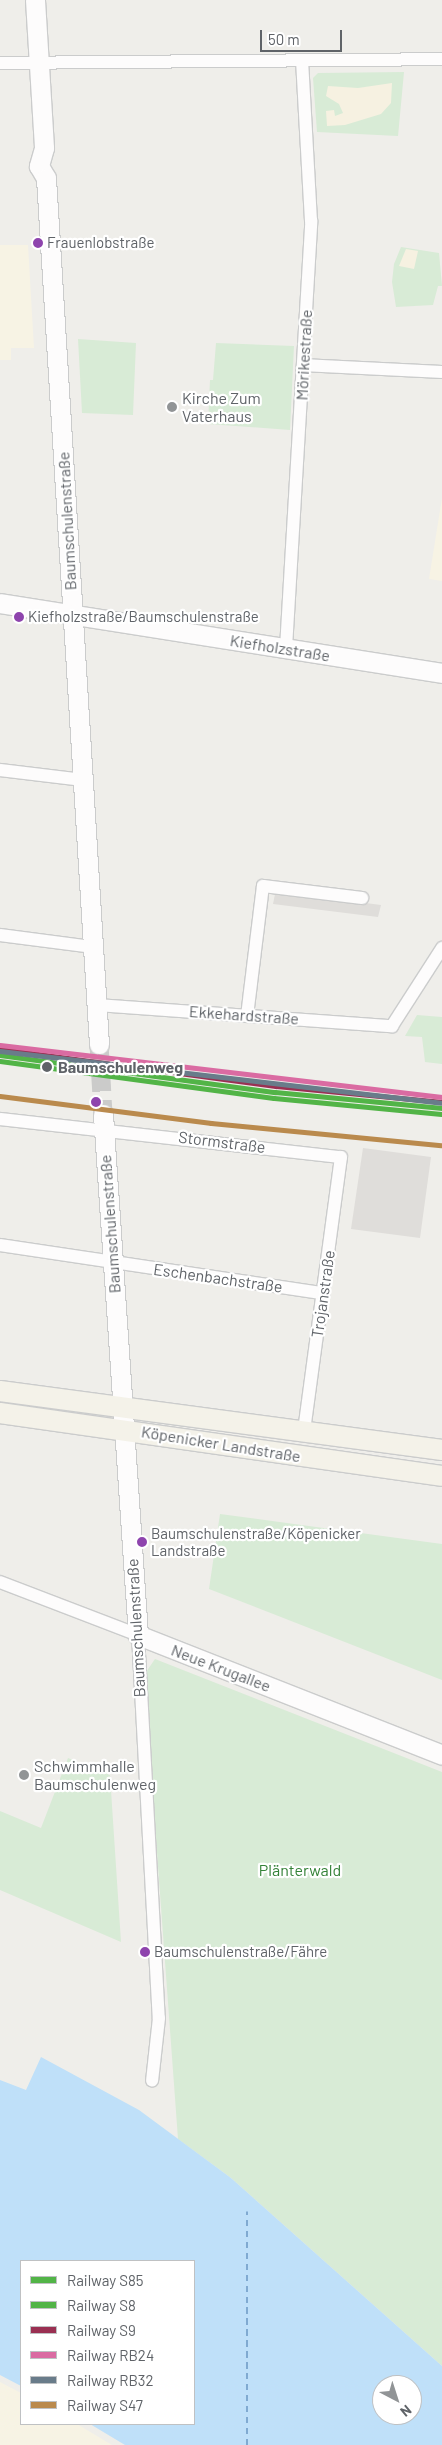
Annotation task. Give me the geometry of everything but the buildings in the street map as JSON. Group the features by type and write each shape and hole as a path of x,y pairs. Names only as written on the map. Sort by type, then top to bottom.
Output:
{"main road":[{"name":"Baumschulenstraße","path":"35,0 44,148 51,158 46,178 99,1044"},
{"name":"Kiefholzstraße","path":"0,603 442,674"},
{"name":"Baumschulenstraße","path":"103,1122 138,1635"},
{"name":"Köpenicker Landstraße","path":"0,1391 122,1409 442,1450"},
{"name":"Köpenicker Landstraße","path":"0,1414 442,1476"},
{"name":"Neue Krugallee","path":"138,1635 442,1755"}],"street":[{"path":"0,63 442,59"},
{"name":"Mörikestraße","path":"286,648 311,216 302,61"},
{"path":"303,365 442,372"},
{"path":"0,770 82,780"},
{"path":"247,1016 263,886 362,898"},
{"path":"0,935 93,947"},
{"name":"Ekkehardstraße","path":"96,1004 392,1026 442,948"},
{"name":"Stormstraße","path":"0,1119 103,1122 341,1156"},
{"name":"Trojanstraße","path":"304,1432 341,1156"},
{"name":"Eschenbachstraße","path":"0,1245 323,1293"},
{"name":"Neue Krugallee","path":"0,1582 138,1635"},
{"name":"Baumschulenstraße","path":"138,1635 159,2018 152,2081"}],"shaded area":[{"path":"0,245 28,245 34,348 11,348 11,360 0,360"},
{"path":"442,498 442,581 429,579"},
{"path":"281,892 381,905 378,917 273,904 275,894"},
{"path":"363,1148 431,1157 420,1238 351,1229"},
{"path":"0,2382 20,2392 20,2425 79,2425 112,2445 0,2445"}],"green space":[{"path":"404,72 398,136 317,132 313,78 318,73"},
{"path":"401,247 439,253 442,286 438,286 433,305 396,307 392,282 394,264"},
{"path":"78,339 136,343 133,415 82,413"},
{"path":"216,343 294,346 290,430 208,424 210,380 213,380"},
{"path":"417,1015 442,1017 442,1064 425,1062 422,1037 405,1036"},
{"path":"220,1514 442,1544 442,1680 209,1589"},
{"name":"Plänterwald","path":"155,1659 442,1772 442,2366 231,2178 178,2139 144,1675"},
{"path":"68,1758 110,1775 121,1942 0,1890 0,1811 41,1828"}],"sand":[{"path":"392,83 391,103 381,114 345,125 327,126 326,111 334,110 335,116 343,113 339,104 326,96 328,86 358,88"},
{"path":"406,249 418,251 414,269 399,266"}],"water":[{"path":"41,2057 139,2110 231,2178 442,2366 442,2445 125,2445 92,2425 195,2425 195,2260 20,2260 20,2385 0,2375 0,2080 26,2090"}],"ferry route":[{"path":"247,2211 247,2445"}],"tunnel":[{"path":"99,1044 103,1114"}],"rail line":[{"name":"RB24","path":"0,1045 442,1097"},
{"name":"S9","path":"1,1049 276,1086 442,1102"},
{"name":"RB32","path":"0,1051 441,1103"},
{"name":"S85","path":"0,1055 275,1092 442,1108"},
{"name":"S8","path":"0,1061 274,1098 441,1114"},
{"name":"S47","path":"0,1096 211,1123 441,1145"}],"place":[{"name":"Frauenlobstraße","path":"38,243"},
{"name":"Kirche Zum Vaterhaus","path":"172,407"},
{"name":"Kiefholzstraße/Baumschulenstraße","path":"19,617"},
{"name":"Baumschulenweg","path":"47,1067"},
{"name":"Baumschulenstraße/Köpenicker Landstraße","path":"142,1542"},
{"name":"Schwimmhalle Baumschulenweg","path":"24,1775"},
{"name":"Baumschulenstraße/Fähre","path":"145,1952"}]}
